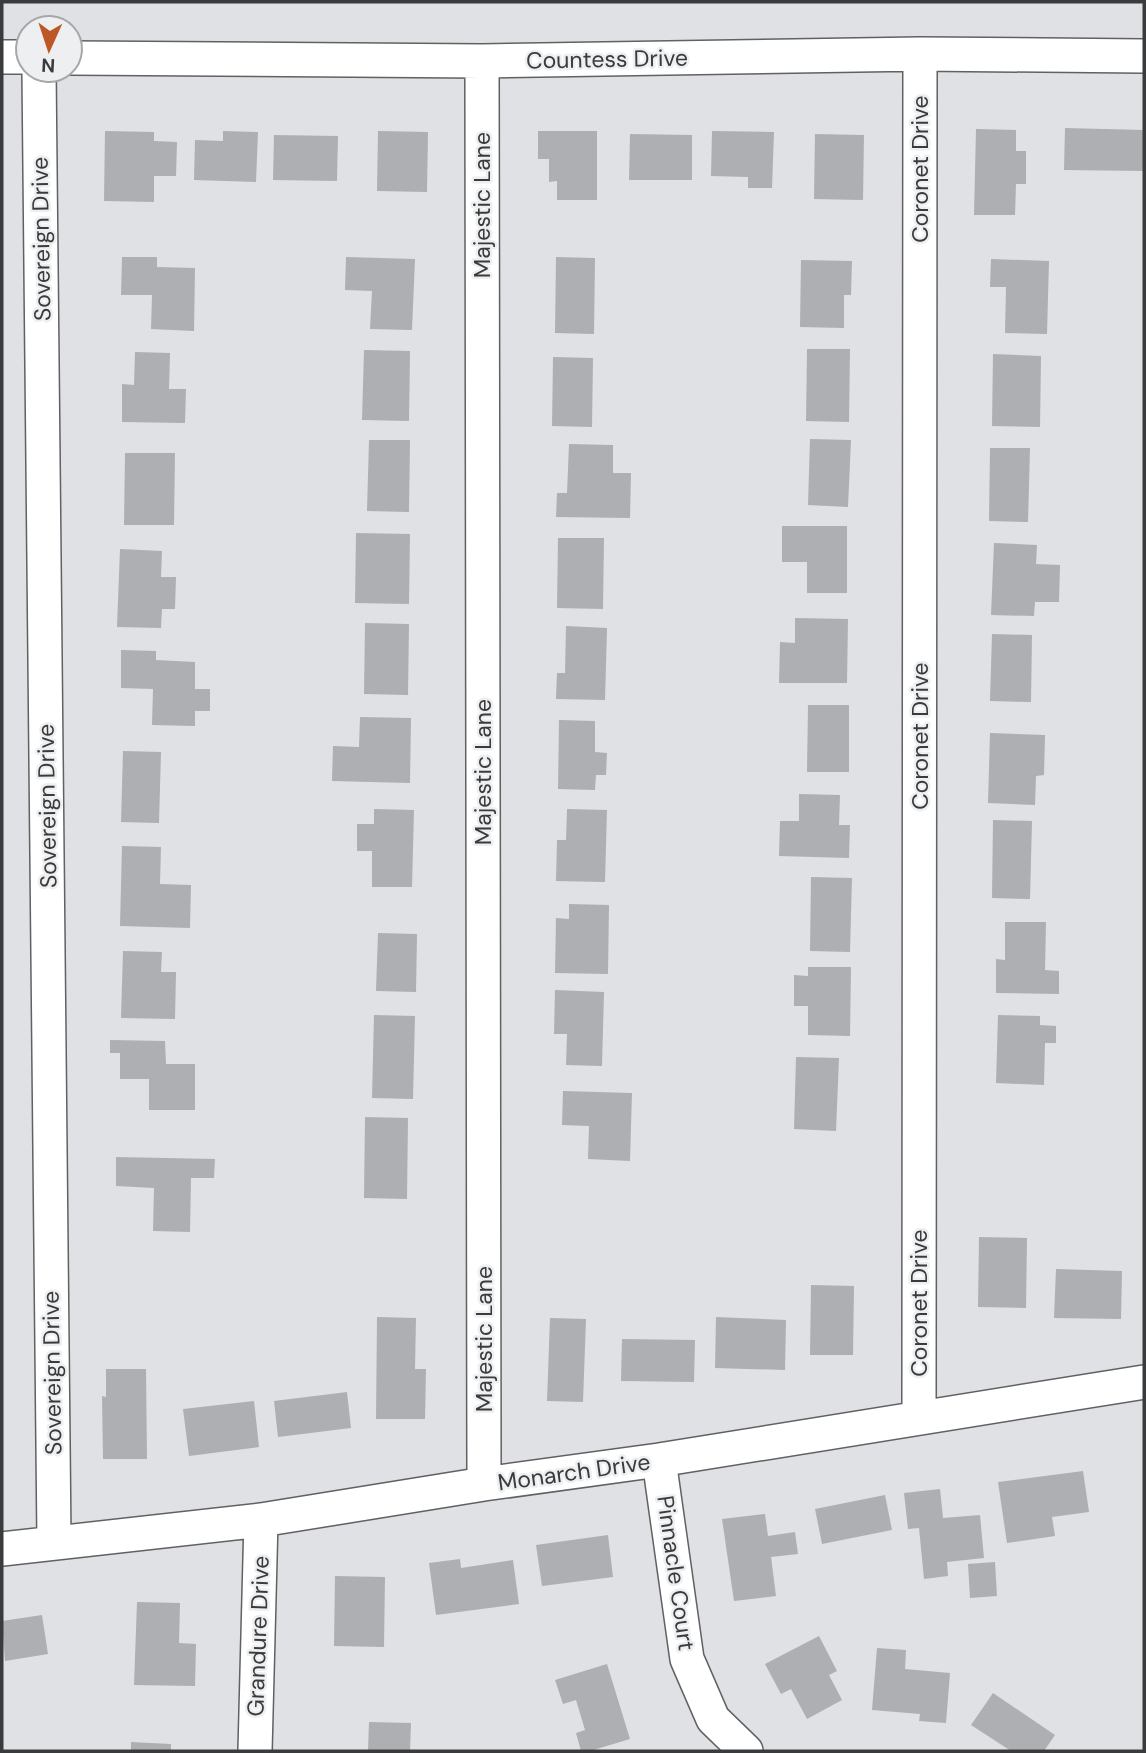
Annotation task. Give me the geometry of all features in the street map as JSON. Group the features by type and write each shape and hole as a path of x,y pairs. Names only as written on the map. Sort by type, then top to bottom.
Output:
{"street":[{"name":"Countess Drive","path":"84,58 482,61 920,54 1144,55"},
{"name":"Coronet Drive","path":"919,1418 920,54"},
{"name":"Majestic Lane","path":"482,61 484,1484"},
{"name":"Sovereign Drive","path":"39,84 54,1542"},
{"name":"Monarch Drive","path":"2,1549 261,1520 484,1484 659,1460 1144,1382"},
{"name":"Pinnacle Court","path":"659,1460 687,1659 713,1719 746,1751"},
{"name":"Grandure Drive","path":"255,1751 261,1520"}],"building":[{"path":"1065,128 1144,130 1144,171 1064,170"},
{"path":"976,129 1016,130 1016,151 1026,151 1026,184 1016,184 1015,215 974,215"},
{"path":"105,131 154,132 154,141 177,142 176,176 154,176 154,202 104,201"},
{"path":"223,131 258,132 256,182 194,180 195,140 223,141"},
{"path":"378,131 428,132 427,192 377,191"},
{"path":"538,131 597,131 597,200 557,200 557,181 549,182 549,159 538,159"},
{"path":"712,131 774,132 772,188 748,188 748,177 711,176"},
{"path":"630,134 692,135 692,180 629,180"},
{"path":"815,134 864,135 863,200 814,199"},
{"path":"274,135 338,136 337,181 273,180"},
{"path":"122,257 157,257 157,267 195,268 194,331 151,329 152,295 121,295"},
{"path":"346,257 415,259 412,330 370,329 372,291 345,290"},
{"path":"556,257 595,258 594,334 555,333"},
{"path":"991,259 1049,261 1047,334 1005,333 1006,287 990,287"},
{"path":"801,260 852,261 851,295 844,295 844,328 800,327"},
{"path":"807,349 850,349 849,422 806,421"},
{"path":"364,350 410,351 409,421 362,420"},
{"path":"135,352 170,353 169,389 186,389 185,423 122,422 122,384 134,385"},
{"path":"993,354 1041,356 1040,427 992,426"},
{"path":"553,357 593,358 592,427 552,426"},
{"path":"810,439 851,440 848,507 808,505"},
{"path":"369,440 410,440 409,512 367,511"},
{"path":"569,444 613,445 613,473 631,473 630,518 556,517 557,493 567,493"},
{"path":"990,448 1030,448 1028,522 989,521"},
{"path":"125,453 175,453 174,525 124,525"},
{"path":"782,526 847,526 847,593 807,593 807,562 782,562"},
{"path":"356,533 410,534 409,604 355,603"},
{"path":"558,538 604,538 603,609 557,608"},
{"path":"994,543 1037,545 1036,564 1060,565 1059,602 1035,602 1034,616 991,615"},
{"path":"120,549 162,551 161,577 176,577 175,609 162,609 161,628 117,627"},
{"path":"795,618 848,619 847,683 779,683 780,642 795,643"},
{"path":"365,623 409,624 408,695 364,694"},
{"path":"566,626 607,628 605,700 556,699 557,673 565,673"},
{"path":"992,634 1032,635 1031,702 990,701"},
{"path":"121,650 156,651 156,660 195,662 195,689 210,689 210,711 195,711 195,726 152,725 153,689 121,688"},
{"path":"808,705 849,705 849,772 807,772"},
{"path":"360,717 411,718 410,783 332,781 333,746 359,747"},
{"path":"559,720 595,721 595,752 607,753 606,775 596,775 595,790 558,789"},
{"path":"990,733 1045,735 1044,775 1036,776 1035,805 988,803"},
{"path":"123,751 161,752 159,823 121,822"},
{"path":"799,794 840,795 839,825 850,825 849,858 779,856 780,821 799,821"},
{"path":"374,809 414,810 412,887 372,887 372,851 357,851 357,824 374,824"},
{"path":"567,809 607,810 605,882 556,881 557,840 566,840"},
{"path":"993,820 1032,821 1030,899 992,898"},
{"path":"122,846 161,847 160,884 191,885 190,928 120,926"},
{"path":"811,877 852,878 850,952 810,951"},
{"path":"569,904 609,905 608,974 555,973 556,918 569,919"},
{"path":"1005,922 1046,922 1045,970 1059,971 1059,994 996,993 996,959 1005,960"},
{"path":"378,933 417,934 416,992 376,991"},
{"path":"123,951 162,952 161,972 176,972 175,1019 121,1018"},
{"path":"808,967 851,967 850,1036 808,1035 808,1006 794,1006 794,975 808,976"},
{"path":"555,990 604,992 602,1066 566,1065 567,1034 554,1034"},
{"path":"374,1015 415,1016 413,1099 372,1098"},
{"path":"998,1015 1040,1016 1040,1025 1056,1026 1056,1043 1045,1043 1044,1085 996,1083"},
{"path":"110,1040 165,1041 166,1064 195,1064 195,1110 149,1110 149,1079 120,1079 120,1053 110,1053"},
{"path":"796,1057 839,1058 836,1131 794,1129"},
{"path":"563,1091 632,1093 630,1161 588,1159 589,1126 562,1125"},
{"path":"365,1117 408,1118 407,1199 364,1198"},
{"path":"116,1157 215,1159 214,1178 191,1178 190,1232 153,1231 154,1188 116,1186"},
{"path":"979,1237 1027,1238 1026,1308 978,1307"},
{"path":"1056,1269 1122,1271 1121,1319 1054,1318"},
{"path":"811,1285 854,1286 853,1355 810,1355"},
{"path":"377,1317 416,1318 415,1369 426,1369 425,1419 376,1419"},
{"path":"716,1317 786,1320 785,1370 715,1368"},
{"path":"550,1318 586,1319 583,1402 547,1401"},
{"path":"622,1339 695,1340 694,1382 621,1381"},
{"path":"106,1369 146,1369 147,1459 103,1459 102,1396 106,1397"},
{"path":"347,1392 351,1428 278,1437 274,1401"},
{"path":"254,1401 259,1447 189,1456 183,1409"},
{"path":"1083,1471 1089,1512 1052,1517 1055,1536 1007,1543 998,1482"},
{"path":"940,1489 943,1518 980,1515 984,1558 947,1562 948,1576 924,1579 919,1528 908,1529 904,1493"},
{"path":"885,1495 892,1530 822,1544 815,1509"},
{"path":"765,1514 768,1536 795,1532 798,1554 771,1557 776,1596 734,1601 722,1519"},
{"path":"608,1535 613,1577 542,1586 536,1545"},
{"path":"460,1559 461,1568 513,1560 519,1604 436,1615 429,1563"},
{"path":"995,1562 997,1596 970,1598 968,1564"},
{"path":"335,1576 385,1577 384,1647 334,1646"},
{"path":"137,1602 180,1603 179,1643 196,1644 195,1686 134,1685"},
{"path":"42,1615 48,1654 5,1661 2,1621"},
{"path":"819,1636 837,1671 829,1675 842,1700 807,1719 791,1689 781,1694 765,1664"},
{"path":"877,1648 906,1650 905,1669 950,1673 946,1723 919,1721 920,1714 872,1710"},
{"path":"607,1664 630,1739 590,1751 581,1751 576,1733 585,1730 576,1700 563,1704 555,1680"},
{"path":"993,1693 1055,1735 1044,1751 1011,1751 971,1725"},
{"path":"369,1722 411,1723 410,1751 368,1751"},
{"path":"131,1742 171,1744 171,1751 131,1751"}]}
